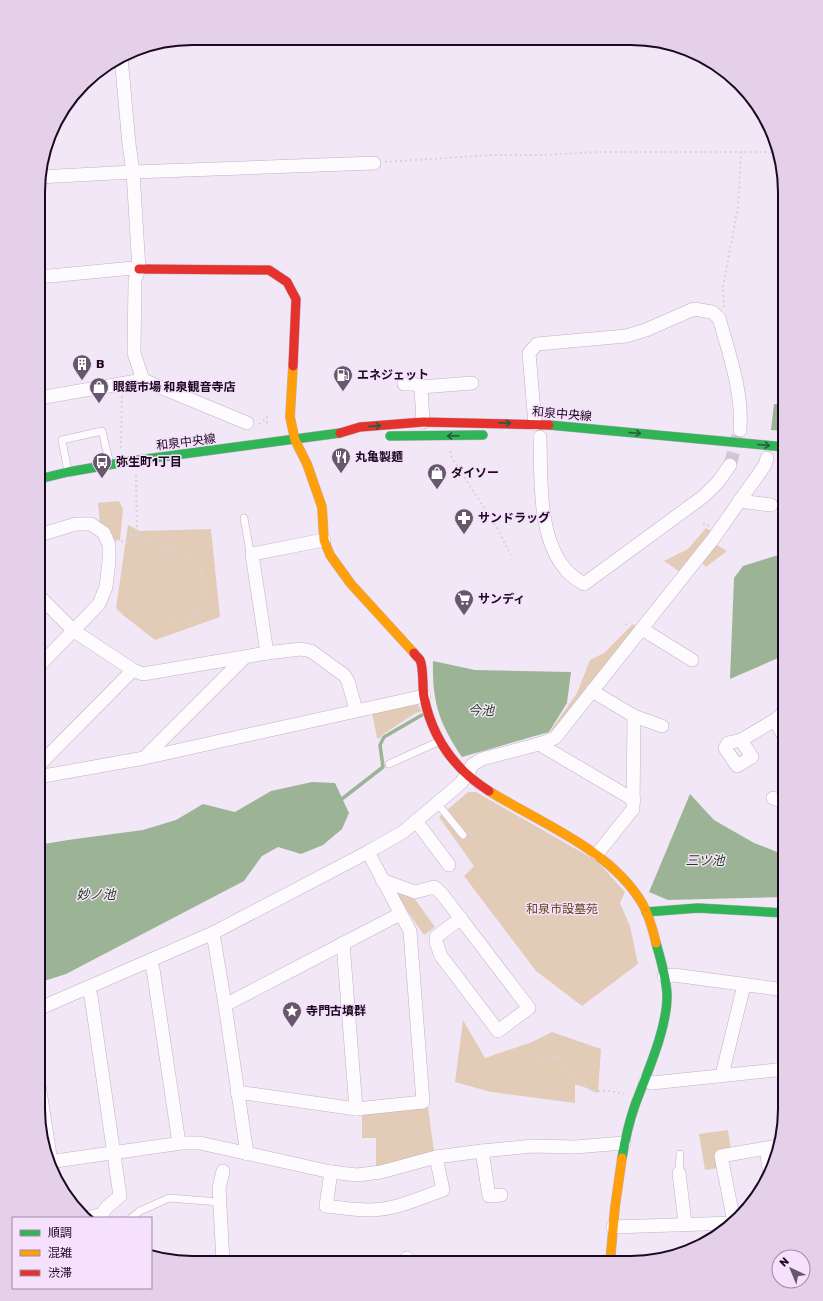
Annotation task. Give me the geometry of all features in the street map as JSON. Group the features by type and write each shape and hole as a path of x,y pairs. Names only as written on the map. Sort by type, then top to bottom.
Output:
{"street":[{"path":"122,63 133,172 140,269 135,280 134,353 143,380"},
{"path":"46,177 374,163"},
{"path":"45,276 133,268 269,270 287,282 296,299 290,417 295,440 307,464 322,507 324,540 330,555 351,584 420,660 423,672 424,696 434,727 448,754 477,784 597,854 633,889 646,912 653,930 664,976 667,1000 661,1031 624,1143 616,1183 611,1256"},
{"path":"730,465 718,482 704,496 584,584 574,578 563,566 554,552 544,521 539,433 529,352 537,344 626,336 646,330 694,309 712,312 719,318 739,394 741,415 740,430"},
{"path":"45,397 143,380 247,423"},
{"path":"404,384 464,387"},
{"path":"421,386 423,422"},
{"name":"和泉中央線","path":"45,478 110,464 337,434 360,427 423,422 539,433 778,447"},
{"name":"和泉中央線","path":"337,434 360,436"},
{"path":"382,437 490,434"},
{"path":"45,1006 213,933 368,852 403,832 461,783 472,765 482,759 539,744 555,738 713,538 765,465 768,458"},
{"path":"739,501 771,505"},
{"path":"45,533 76,524 91,524 104,533 110,545 106,587 99,604 45,660"},
{"path":"267,653 252,554 324,540"},
{"path":"45,602 74,631 133,670 143,674 267,653 301,649 311,651 344,675 348,680 356,710"},
{"path":"642,629 692,660"},
{"path":"144,758 244,658"},
{"path":"45,759 133,670"},
{"path":"592,691 634,716 662,726"},
{"path":"45,776 144,758 424,696"},
{"path":"597,854 633,809 634,716"},
{"path":"741,740 778,717"},
{"path":"539,744 634,800"},
{"path":"416,821 449,865"},
{"path":"237,1092 356,1109 423,1102 410,931 368,852"},
{"path":"382,880 415,892 434,887 442,894 461,918 529,1008 498,1031 441,956 436,942 436,937 461,918"},
{"path":"646,912 660,910 727,909 778,913"},
{"path":"225,1005 400,914"},
{"path":"213,933 247,1154"},
{"path":"343,944 356,1109"},
{"path":"149,961 154,969 179,1143"},
{"path":"664,976 674,975 778,989"},
{"path":"722,1075 744,985"},
{"path":"87,988 91,996 115,1153 120,1196 107,1207 101,1215 92,1217"},
{"path":"645,1081 650,1083 778,1070"},
{"path":"54,1161 179,1143 200,1143 331,1172 357,1175 381,1172 436,1157 482,1151 533,1146 574,1146 624,1143"},
{"path":"733,1215 721,1156 772,1147"},
{"path":"482,1151 489,1196 501,1195"},
{"path":"331,1172 326,1206 357,1210 377,1209 396,1206 443,1190 436,1157"},
{"path":"223,1171 219,1188 223,1256"},
{"path":"679,1173 685,1224"},
{"path":"613,1227 724,1223"}],"lane":[{"path":"68,472 62,440 102,431 110,464"},
{"path":"244,518 250,552 252,554"},
{"path":"389,764 440,741"},
{"path":"437,803 463,835"},
{"path":"679,1173 680,1154"},
{"path":"132,1217 140,1211 169,1198 220,1202"}],"path":[{"path":"374,163 490,155 544,155 597,152 772,152"},
{"path":"719,318 725,313 723,287 738,206 741,152"},
{"path":"121,448 122,384"},
{"path":"447,436 452,458 498,528 511,554"},
{"path":"131,461 137,477 137,535"},
{"path":"108,542 119,541 127,543 130,535 137,535 199,561 201,565 202,600 200,610 194,617 188,620 164,622"},
{"path":"537,1059 558,1057 564,1067 579,1082 589,1088 639,1097"}],"green space":[{"path":"119,501 123,509 120,540 113,541 100,524 98,503"},
{"path":"128,525 140,531 211,529 220,617 155,640 116,608"},
{"path":"706,528 711,531 680,572 664,561 688,549"},
{"path":"715,544 727,551 706,567 701,562"},
{"path":"633,624 637,627 553,733 551,730 577,693 590,660 604,653"},
{"path":"417,704 422,711 414,714 382,735 379,739 377,738 372,713"},
{"name":"和泉市設墓苑","path":"468,792 476,792 597,861 625,892 620,903 630,926 638,964 582,1006 536,971 464,876 474,866 439,817"},
{"path":"397,893 414,898 435,927 424,935 399,899"},
{"path":"463,1020 485,1058 532,1042 552,1032 601,1049 598,1093 575,1085 575,1103 491,1092 455,1082"},
{"path":"428,1107 434,1151 376,1167 376,1138 362,1138 362,1113"},
{"path":"728,1130 731,1150 718,1168 705,1170 699,1134"}],"water":[{"path":"774,404 778,404 778,430 771,430"},
{"path":"778,555 778,658 730,679 734,578 743,566"},
{"name":"今池","path":"433,661 475,670 571,672 567,703 549,732 462,757 454,745 438,712 434,689"},
{"name":"妙ノ池","path":"312,782 335,783 349,813 342,829 323,845 301,854 278,847 262,856 244,881 66,974 45,981 45,844 143,830 176,820 203,804 235,812 271,791"},
{"name":"三ツ池","path":"690,794 714,820 754,843 778,852 778,897 668,900 649,892"}],"waterway":[{"path":"338,802 383,767 380,745 384,737 422,715"}],"tunnel":[{"path":"730,465 738,436"}],"traffic: fast":[{"path":"549,425 778,446"},
{"path":"45,478 131,461 340,433"},
{"path":"390,436 483,435"},
{"path":"646,912 698,908 778,913"},
{"path":"622,1158 631,1118 651,1065 664,1021 667,994 666,981 656,943"}],"traffic: slow":[{"path":"293,366 290,417 295,440 307,464 322,507 324,540 330,555 351,584 414,653"},
{"path":"489,791 573,839 612,867 628,884 642,903 649,918 656,943"},
{"path":"611,1256 615,1207 622,1158"}],"traffic: jam":[{"path":"139,269 269,270 287,282 296,299 293,366"},
{"path":"340,433 360,427 423,422 549,425"},
{"path":"414,653 421,663 424,697 428,712 439,739 446,751 465,773 489,791"}],"place":[{"name":"B","path":"82,381"},
{"name":"エネジェット","path":"343,392"},
{"name":"眼鏡市場 和泉観音寺店","path":"99,404"},
{"name":"丸亀製麺","path":"341,474"},
{"name":"弥生町1丁目","path":"102,479"},
{"name":"ダイソー","path":"437,490"},
{"name":"サンドラッグ","path":"464,535"},
{"name":"サンディ","path":"464,616"},
{"name":"寺門古墳群","path":"292,1028"}]}
